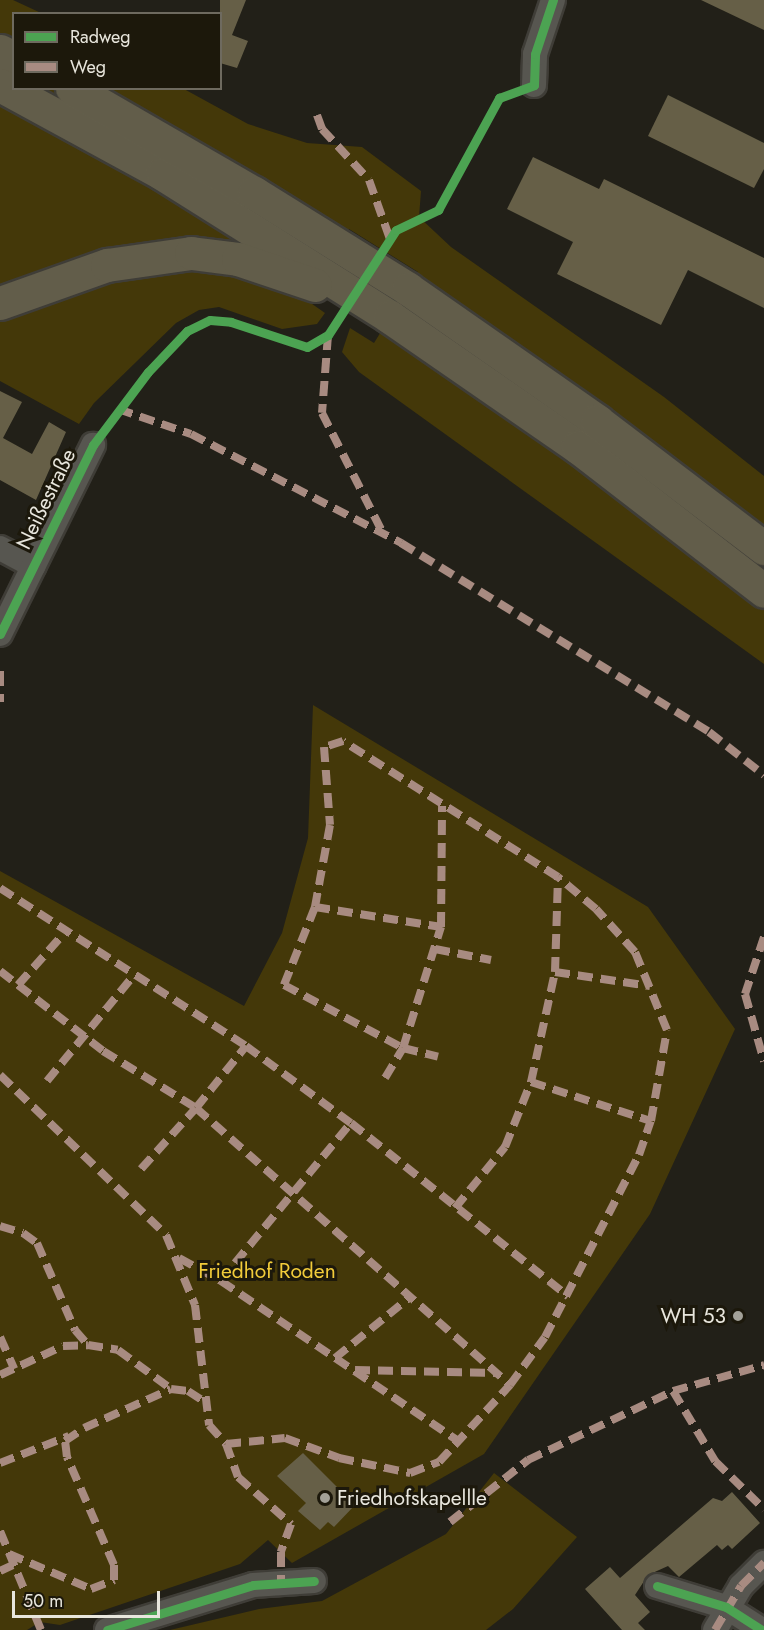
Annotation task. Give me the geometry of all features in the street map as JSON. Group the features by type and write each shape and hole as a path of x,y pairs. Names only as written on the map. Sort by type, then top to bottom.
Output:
{"highway":[{"path":"0,85 163,174 318,279 461,366 578,447 764,591"},
{"path":"75,90 339,244 408,289 597,421 764,548"},
{"path":"0,303 107,265 180,254 238,259 318,279"}],"street":[{"path":"534,85 535,54 553,0"},
{"name":"Neißestraße","path":"0,634 93,445"},
{"path":"0,548 34,566"},
{"path":"715,1630 726,1607 764,1563"},
{"path":"107,1630 253,1585 314,1581"},
{"path":"657,1586 726,1607 762,1630"}],"green space":[{"path":"0,0 13,0 39,12 12,12 12,90 186,90 248,124 307,143 362,147 421,191 419,217 451,247 664,397 764,476 764,664 359,372 342,352 350,328 374,343 418,272 349,229 305,299 325,313 317,324 282,329 219,307 199,310 176,323 94,403 79,424 0,381"},
{"name":"Friedhof Roden","path":"313,705 648,907 735,1029 650,1214 484,1454 292,1563 268,1540 240,1564 60,1625 40,1622 27,1630 0,1630 0,871 244,1006 282,933 308,838"},
{"path":"494,1473 577,1537 513,1609 486,1630 170,1630 259,1609 322,1601 446,1534"}],"building":[{"path":"220,0 246,0 232,35 248,41 237,68 222,64 222,12 220,12"},
{"path":"701,0 764,0 764,30"},
{"path":"668,95 764,143 764,169 754,188 648,136"},
{"path":"533,157 599,189 604,179 764,258 764,308 688,270 661,325 557,274 573,242 507,209"},
{"path":"0,391 22,402 3,438 32,454 49,422 66,432 36,500 0,480"},
{"name":"Friedhofskapellle","path":"303,1453 355,1505 334,1527 328,1522 320,1530 298,1511 306,1503 277,1476"},
{"path":"732,1492 760,1523 732,1549 728,1545 722,1550 717,1545 679,1577 668,1566 648,1575 635,1595 650,1612 638,1623 645,1630 622,1630 585,1589 610,1567 620,1578 713,1498 722,1501"}],"marked path":[{"path":"317,115 322,129 369,180 390,239"},
{"path":"328,335 322,413 383,533"},
{"path":"118,409 191,434 401,543 709,732 764,775"},
{"path":"0,671 0,702"},
{"path":"0,1075 166,1235 195,1305 209,1425 226,1444 285,1438 339,1458 410,1473 439,1462 510,1385 545,1337 639,1155 651,1121 667,1030 635,952 596,909 558,877 343,741 324,747 330,825 315,907 284,985 403,1048 438,1057"},
{"path":"385,1078 403,1048 441,927 442,806"},
{"path":"455,1208 505,1147 531,1082 555,972 558,877"},
{"path":"0,888 246,1046 351,1123 568,1296"},
{"path":"315,907 441,927"},
{"path":"18,985 67,930"},
{"path":"764,937 745,994 764,1061"},
{"path":"435,949 491,960"},
{"path":"0,971 103,1051 196,1108 246,1046"},
{"path":"555,972 650,986"},
{"path":"47,1081 134,975"},
{"path":"531,1082 651,1121"},
{"path":"141,1169 196,1108 510,1385"},
{"path":"235,1263 351,1123"},
{"path":"0,1226 23,1233 37,1243 75,1330 88,1345"},
{"path":"179,1258 221,1281"},
{"path":"227,1273 221,1281 458,1441"},
{"path":"335,1358 410,1297"},
{"path":"0,1337 14,1369"},
{"path":"0,1375 63,1346 88,1345 118,1350 171,1389"},
{"path":"450,1522 528,1460 673,1391 764,1365"},
{"path":"355,1370 496,1373"},
{"path":"9,1554 91,1589 114,1580 114,1565 67,1457 65,1441 84,1428 171,1389 188,1391 205,1402"},
{"path":"673,1391 715,1461 764,1509"},
{"path":"0,1463 69,1436"},
{"path":"226,1444 238,1477 291,1524 281,1552 281,1582"},
{"path":"0,1531 41,1630"},
{"path":"715,1630 741,1586 764,1563"},
{"path":"0,1571 13,1565"}],"cycle path":[{"path":"0,634 93,445 148,372 187,331 210,320 231,322 307,347 328,335 396,230 438,210 499,98 534,85 535,54 553,0"},
{"path":"107,1630 253,1585 314,1581"},
{"path":"657,1586 726,1607 762,1630"}],"place":[{"name":"WH 53","path":"738,1316"},
{"name":"Friedhofskapellle","path":"325,1498"}]}
